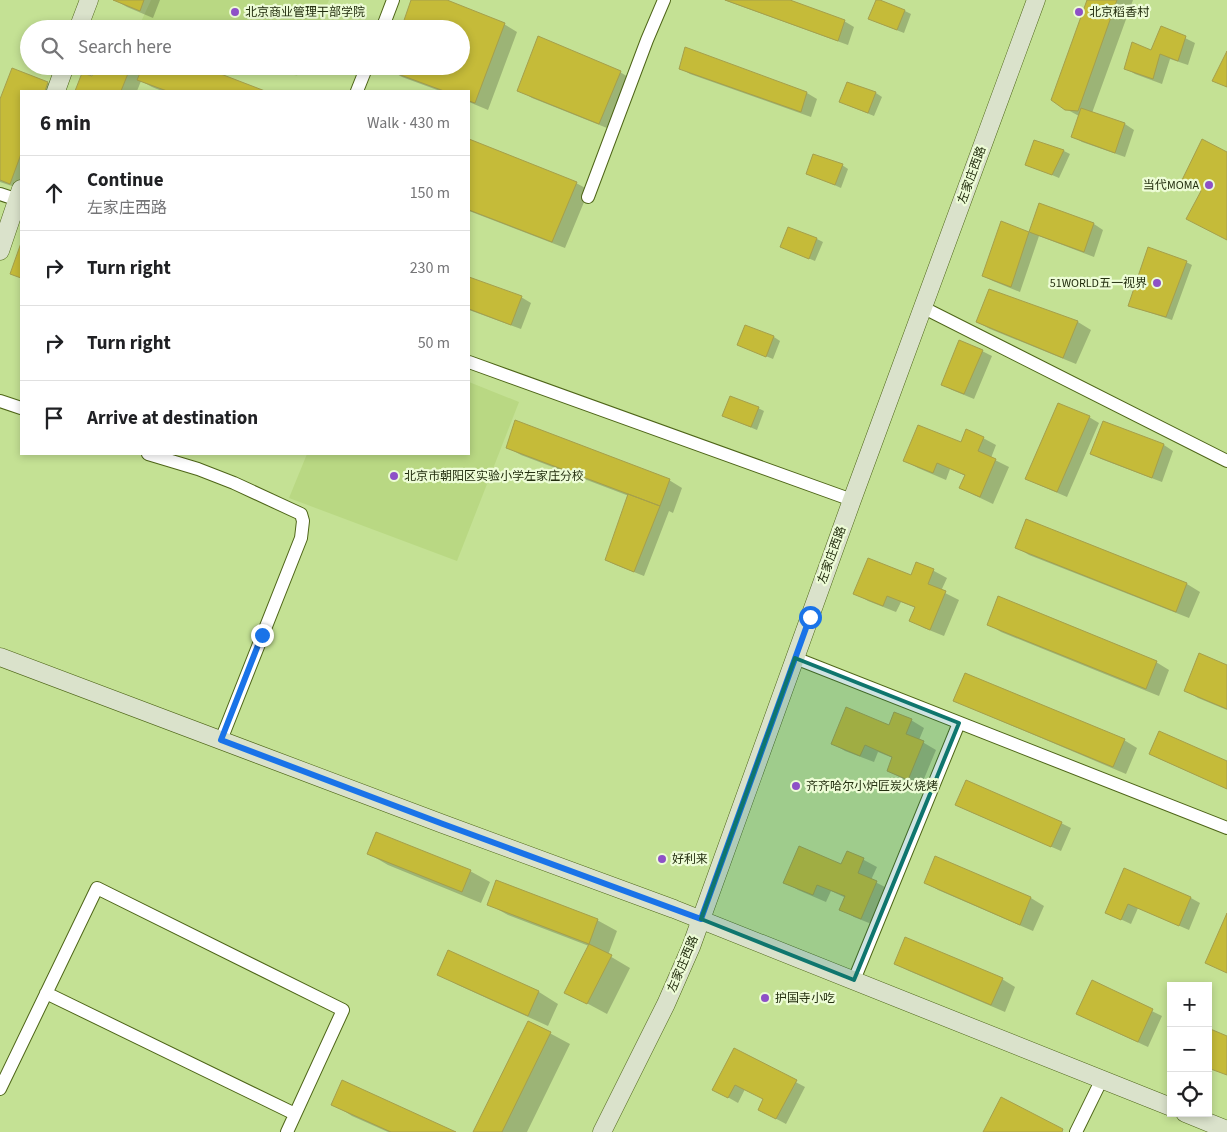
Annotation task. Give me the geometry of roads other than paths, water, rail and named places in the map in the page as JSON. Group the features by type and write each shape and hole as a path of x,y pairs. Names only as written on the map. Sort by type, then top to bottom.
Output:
{"street":[{"path":"81,20 89,0"},
{"path":"385,20 393,0"},
{"path":"588,197 664,0"},
{"name":"左家庄西路","path":"602,1132 666,1004 688,954 852,500 1036,0"},
{"path":"56,90 62,75"},
{"path":"357,90 363,75"},
{"path":"0,194 20,197 0,251"},
{"path":"924,308 1227,461"},
{"path":"470,362 852,500"},
{"path":"0,401 20,408"},
{"path":"151,455 234,482 301,514 303,521 301,538 221,740"},
{"path":"0,658 701,919 1167,1105"},
{"path":"796,658 1227,828"},
{"path":"854,980 959,723"},
{"path":"0,1089 96,888 343,1010 287,1132"},
{"path":"46,993 295,1114"},
{"path":"1076,1132 1102,1079"},
{"path":"1195,1117 1227,1130"}],"place":[{"name":"北京商业管理干部学院","path":"235,12"},
{"name":"北京稻香村","path":"1079,12"},
{"name":"当代MOMA","path":"1209,185"},
{"name":"51WORLD五一视界","path":"1157,283"},
{"name":"北京市朝阳区实验小学左家庄分校","path":"394,476"},
{"name":"齐齐哈尔小炉匠炭火烧烤","path":"796,786"},
{"name":"好利来","path":"662,859"},
{"name":"护国寺小吃","path":"765,998"}]}
